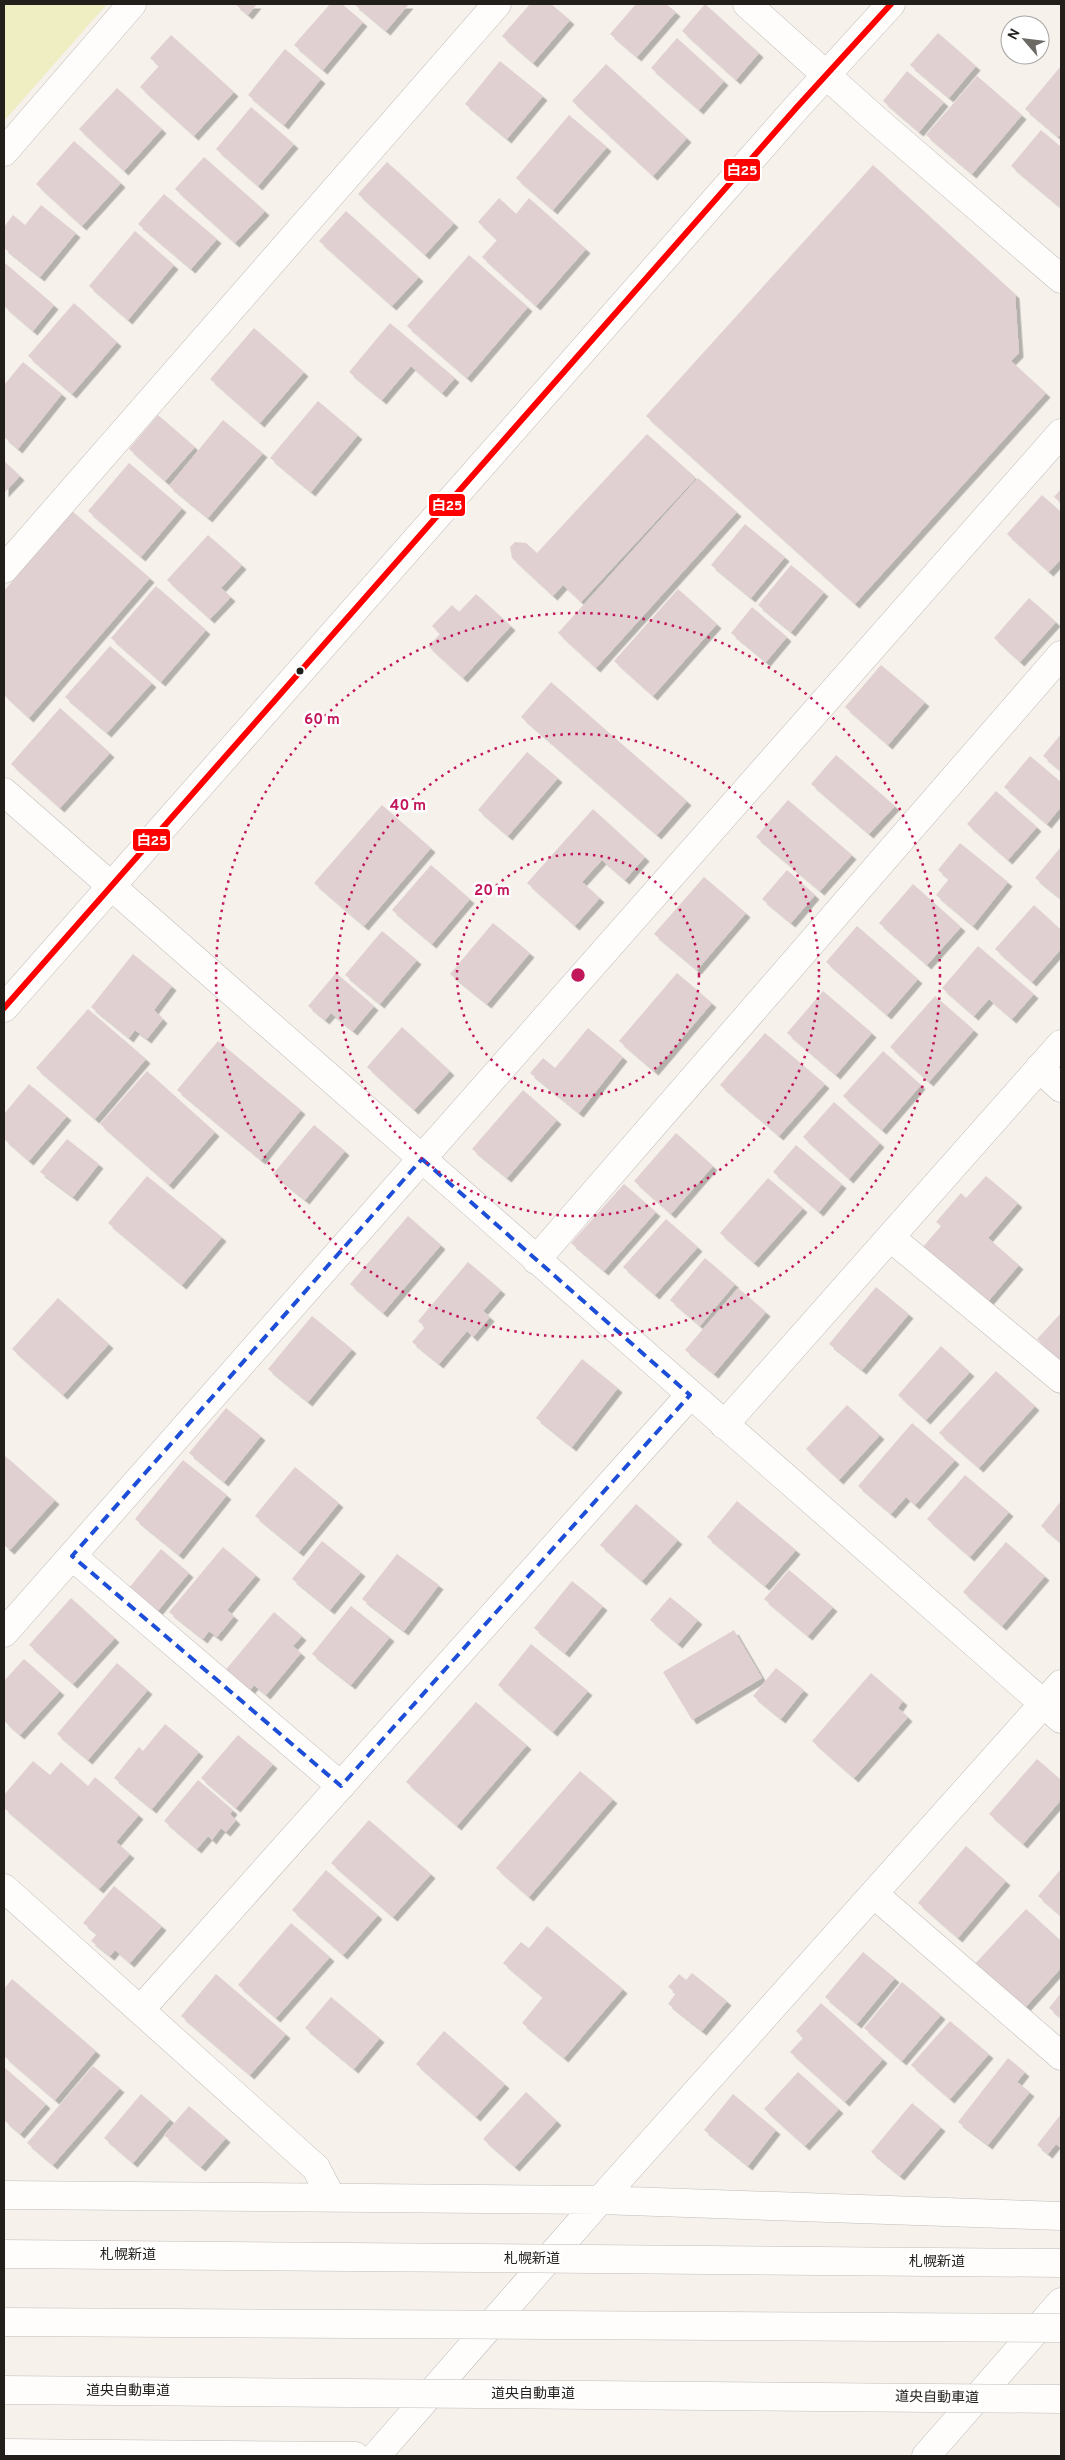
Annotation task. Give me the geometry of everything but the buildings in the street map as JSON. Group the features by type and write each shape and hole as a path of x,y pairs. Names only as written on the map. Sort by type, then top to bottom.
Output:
{"main road":[{"path":"4,152 132,4"},
{"path":"4,569 497,4"},
{"path":"747,4 827,77 1061,279"},
{"path":"4,1008 111,887 155,834 891,4"},
{"path":"4,1633 1061,433"},
{"path":"536,1260 1061,654"},
{"path":"4,792 724,1425 1056,1702 875,1896 600,2200 376,2456"},
{"path":"724,1425 1061,1044"},
{"path":"1039,1068 1061,1088"},
{"path":"891,1238 1061,1380"},
{"path":"141,2009 690,1395"},
{"path":"72,1556 341,1786"},
{"path":"4,1888 316,2168 330,2197"},
{"path":"875,1896 1061,2056"},
{"path":"4,2195 600,2200 1061,2216"},
{"name":"札幌新道","path":"4,2254 1061,2263"},
{"path":"926,2456 1061,2302"},
{"path":"4,2322 1061,2328"},
{"name":"道央自動車道","path":"4,2390 1061,2399"},
{"path":"4,2454 354,2456"}],"highlighted area":[{"path":"422,1159 690,1395 341,1786 72,1556"}],"green space":[{"path":"4,4 107,4 4,121"}],"transit line":[{"name":"白25","path":"4,1008 797,107 891,4"}]}
